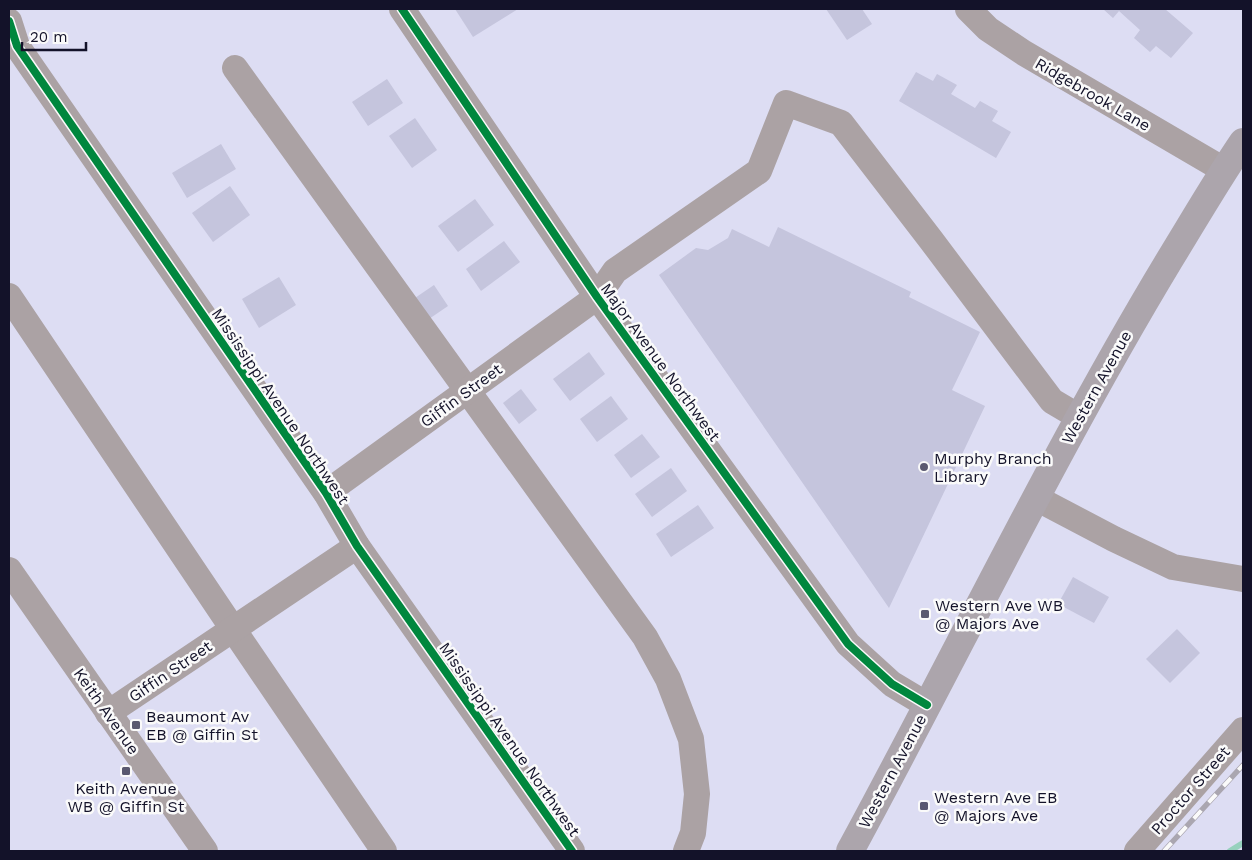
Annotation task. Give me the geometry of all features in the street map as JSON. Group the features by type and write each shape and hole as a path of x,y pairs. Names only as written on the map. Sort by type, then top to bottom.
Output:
{"main road":[{"name":"Western Avenue","path":"850,851 1079,417 1136,315 1243,142"}],"street":[{"name":"Major Avenue Northwest","path":"402,9 597,297 848,644 892,684 927,705"},
{"name":"Ridgebrook Lane","path":"968,9 988,28 1024,53 1224,170"},
{"name":"Mississippi Avenue Northwest","path":"9,20 17,46 326,493 357,546 572,851"},
{"path":"234,68 644,638 668,679 692,739 697,794 693,833 686,851"},
{"path":"597,297 614,271 759,171 786,103 841,122 1052,401 1079,417"},
{"path":"9,296 384,851"},
{"name":"Giffin Street","path":"326,493 597,297"},
{"path":"1036,498 1114,539 1173,567 1243,579"},
{"name":"Giffin Street","path":"108,713 357,546"},
{"name":"Keith Avenue","path":"9,570 205,851"},
{"name":"Proctor Street","path":"1137,851 1243,730"}],"building":[{"path":"455,9 518,9 473,37"},
{"path":"826,9 862,9 872,24 847,40"},
{"path":"1103,9 1165,9 1193,33 1171,58 1156,46 1150,52 1134,38 1140,30 1119,11 1113,18"},
{"path":"916,72 933,81 937,74 957,85 951,94 975,108 980,101 998,111 992,121 1011,132 996,158 899,101"},
{"path":"387,79 403,103 368,126 352,102"},
{"path":"415,118 437,150 412,168 389,136"},
{"path":"221,144 236,169 187,198 172,173"},
{"path":"230,186 250,215 213,242 192,213"},
{"path":"475,199 494,225 458,252 438,226"},
{"path":"778,227 911,292 909,297 980,332 952,390 985,406 889,608 659,275 696,248 708,250 728,238 732,229 769,247"},
{"path":"504,241 520,262 481,291 466,269"},
{"path":"279,277 296,305 259,328 242,299"},
{"path":"434,285 448,306 426,321 412,300"},
{"path":"589,352 605,374 570,401 553,379"},
{"path":"521,389 537,410 519,424 503,403"},
{"path":"611,396 628,419 597,442 580,419"},
{"path":"642,434 660,457 631,478 614,455"},
{"path":"671,468 687,491 652,517 635,494"},
{"path":"698,505 714,528 671,557 656,534"},
{"path":"1073,577 1109,597 1094,623 1058,604"},
{"path":"1177,629 1200,653 1170,683 1146,659"}],"waterway":[{"path":"1230,851 1243,843"}],"railway":[{"path":"1164,851 1243,765"}],"cycle path":[{"path":"402,9 597,297 848,644 892,684 927,705"},
{"path":"9,21 17,46 326,493 357,546 572,851"}],"place":[{"name":"Murphy Branch Library","path":"924,467"},
{"name":"Western Ave WB @ Majors Ave","path":"925,614"},
{"name":"Beaumont Av EB @ Giffin St","path":"136,725"},
{"name":"Keith Avenue WB @ Giffin St","path":"126,771"},
{"name":"Western Ave EB @ Majors Ave","path":"924,806"}]}
